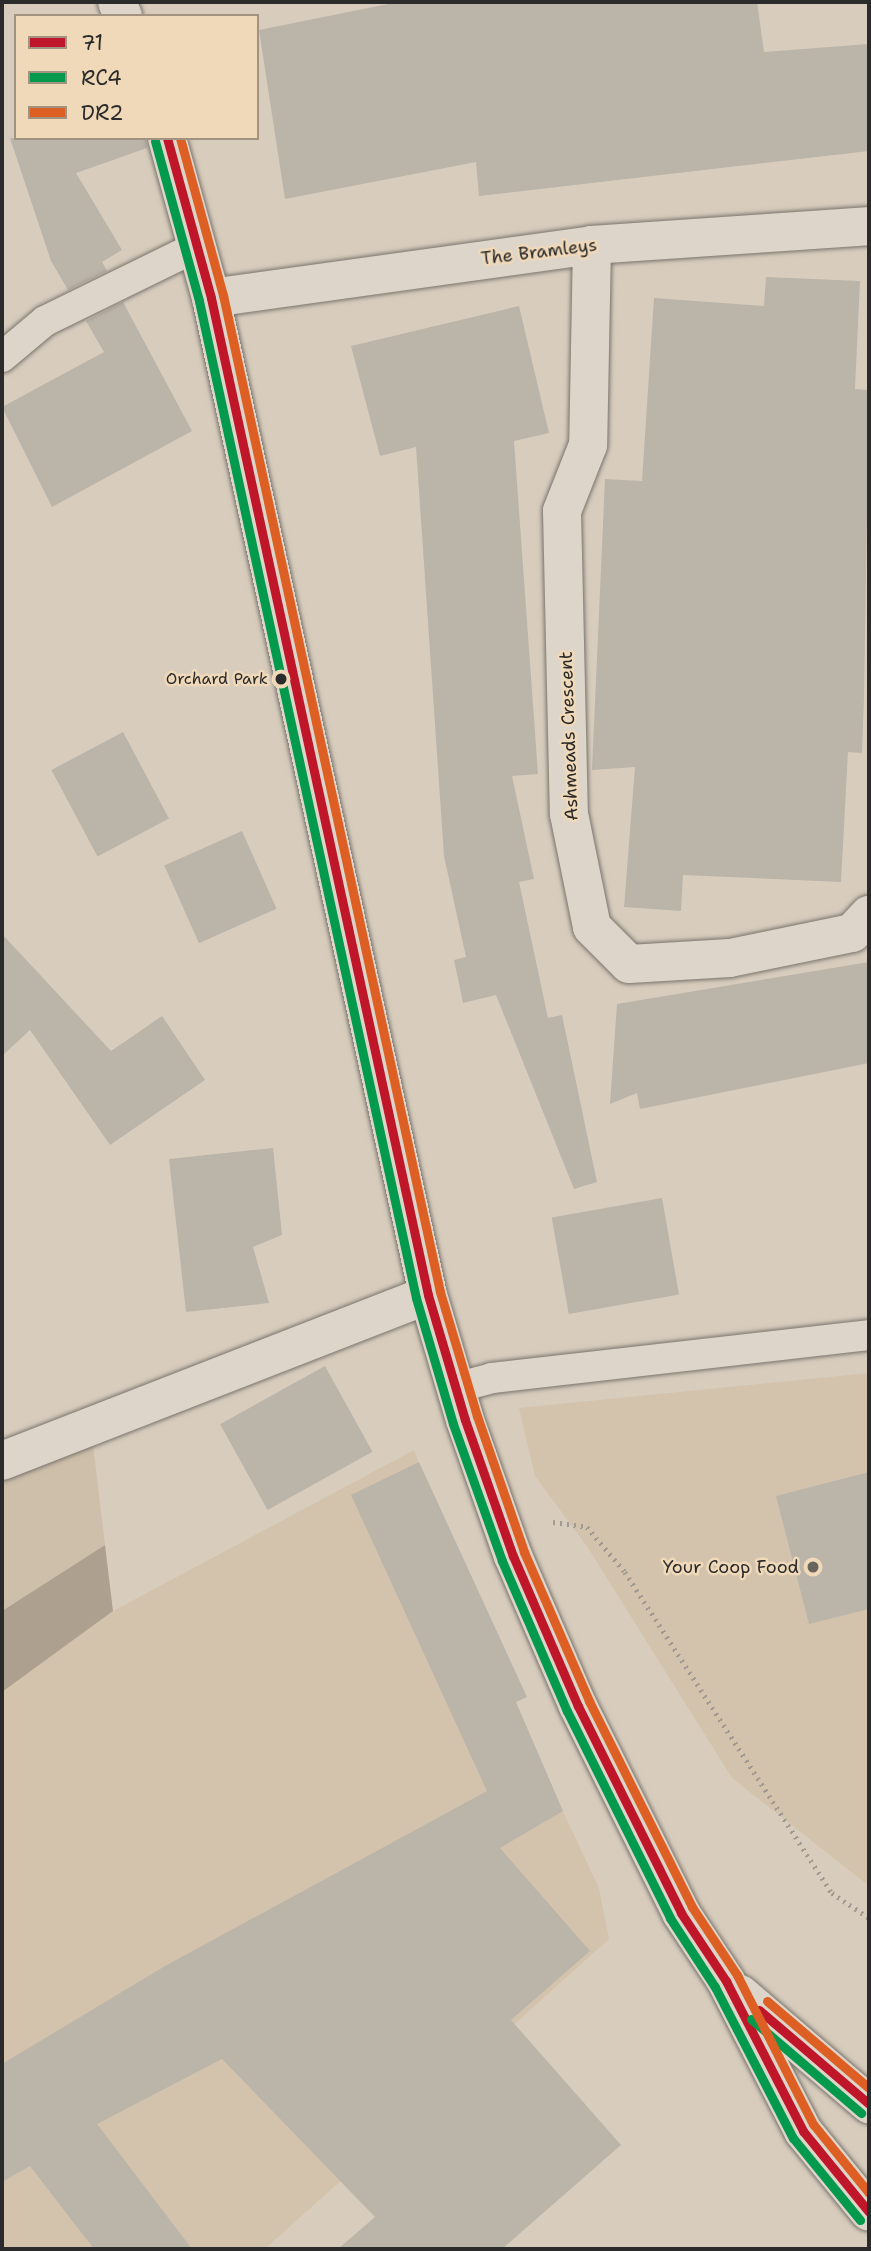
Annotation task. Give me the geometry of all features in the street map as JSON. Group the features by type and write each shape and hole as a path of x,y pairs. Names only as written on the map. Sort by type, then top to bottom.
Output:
{"main road":[{"path":"168,140 211,298 428,1295 455,1388 499,1516 578,1706 681,1913 726,1981 803,2131 869,2211"},
{"name":"The Bramleys","path":"211,298 592,245 869,226"},
{"name":"Ashmeads Crescent","path":"592,245 588,445 562,510 569,814 592,927 629,964 730,958 852,933 869,915"},
{"path":"2,1461 428,1295"},
{"path":"726,1981 869,2104"}],"lane":[{"path":"2,357 45,321 198,246"},
{"path":"455,1388 492,1378 869,1335"}],"path":[{"path":"499,1516 587,1527 625,1572 832,1893 869,1918"}],"shaded area":[{"path":"869,1373 869,1886 732,1778 588,1548 535,1476 519,1408"},
{"path":"91,1427 105,1545 2,1611 2,1461"},
{"path":"414,1450 511,1701 599,1888 609,1939 265,2249 2,2249 2,1692 113,1611"},
{"path":"105,1545 113,1611 2,1692 2,1611"}],"building":[{"path":"398,2 757,2 764,52 869,44 869,151 479,196 476,162 285,199 259,30"},
{"path":"10,138 146,140 147,148 76,173 122,250 102,262 107,271 68,290 51,261"},
{"path":"766,277 860,281 855,389 869,390 864,698 862,753 848,752 841,882 683,875 681,911 624,907 635,767 592,770 605,479 642,481 654,298 764,306"},
{"path":"123,302 192,431 52,507 2,407 104,352 86,321"},
{"path":"519,306 549,433 514,441 538,774 512,776 534,879 519,882 548,1018 562,1015 597,1182 574,1189 496,995 463,1003 454,960 466,957 444,856 416,447 380,456 351,346"},
{"path":"123,732 169,819 97,857 51,770"},
{"path":"242,831 277,909 199,943 164,866"},
{"path":"2,934 111,1051 162,1016 205,1080 110,1145 30,1030 2,1056"},
{"path":"869,962 869,1063 640,1109 637,1093 610,1104 617,1004"},
{"path":"273,1148 282,1235 253,1247 269,1303 186,1312 169,1159"},
{"path":"662,1198 679,1295 569,1314 552,1217"},
{"path":"325,1366 373,1452 268,1510 220,1424"},
{"path":"419,1462 527,1697 516,1702 563,1811 500,1848 590,1951 511,2020 621,2145 502,2249 338,2249 375,2217 222,2059 97,2124 192,2249 94,2249 30,2166 2,2182 2,2064 165,1966 487,1791 351,1495"},
{"path":"869,1472 869,1609 809,1624 776,1496"}],"transit line":[{"name":"71","path":"168,140 211,298 428,1295 465,1420 513,1556 578,1706 681,1913 726,1981 803,2131 869,2212"},
{"name":"DR2","path":"181,140 223,295 440,1292 477,1416 524,1552 589,1701 692,1907 737,1975 813,2124 869,2193"},
{"name":"RC4","path":"155,141 199,301 416,1298 453,1424 502,1561 567,1711 670,1918 715,1987 793,2138 860,2220"},
{"name":"DR2","path":"767,2001 869,2088"},
{"name":"71","path":"759,2010 869,2104"},
{"name":"RC4","path":"751,2019 861,2113"}],"place":[{"name":"Orchard Park","path":"281,679"},
{"name":"Your Coop Food","path":"813,1567"}]}
